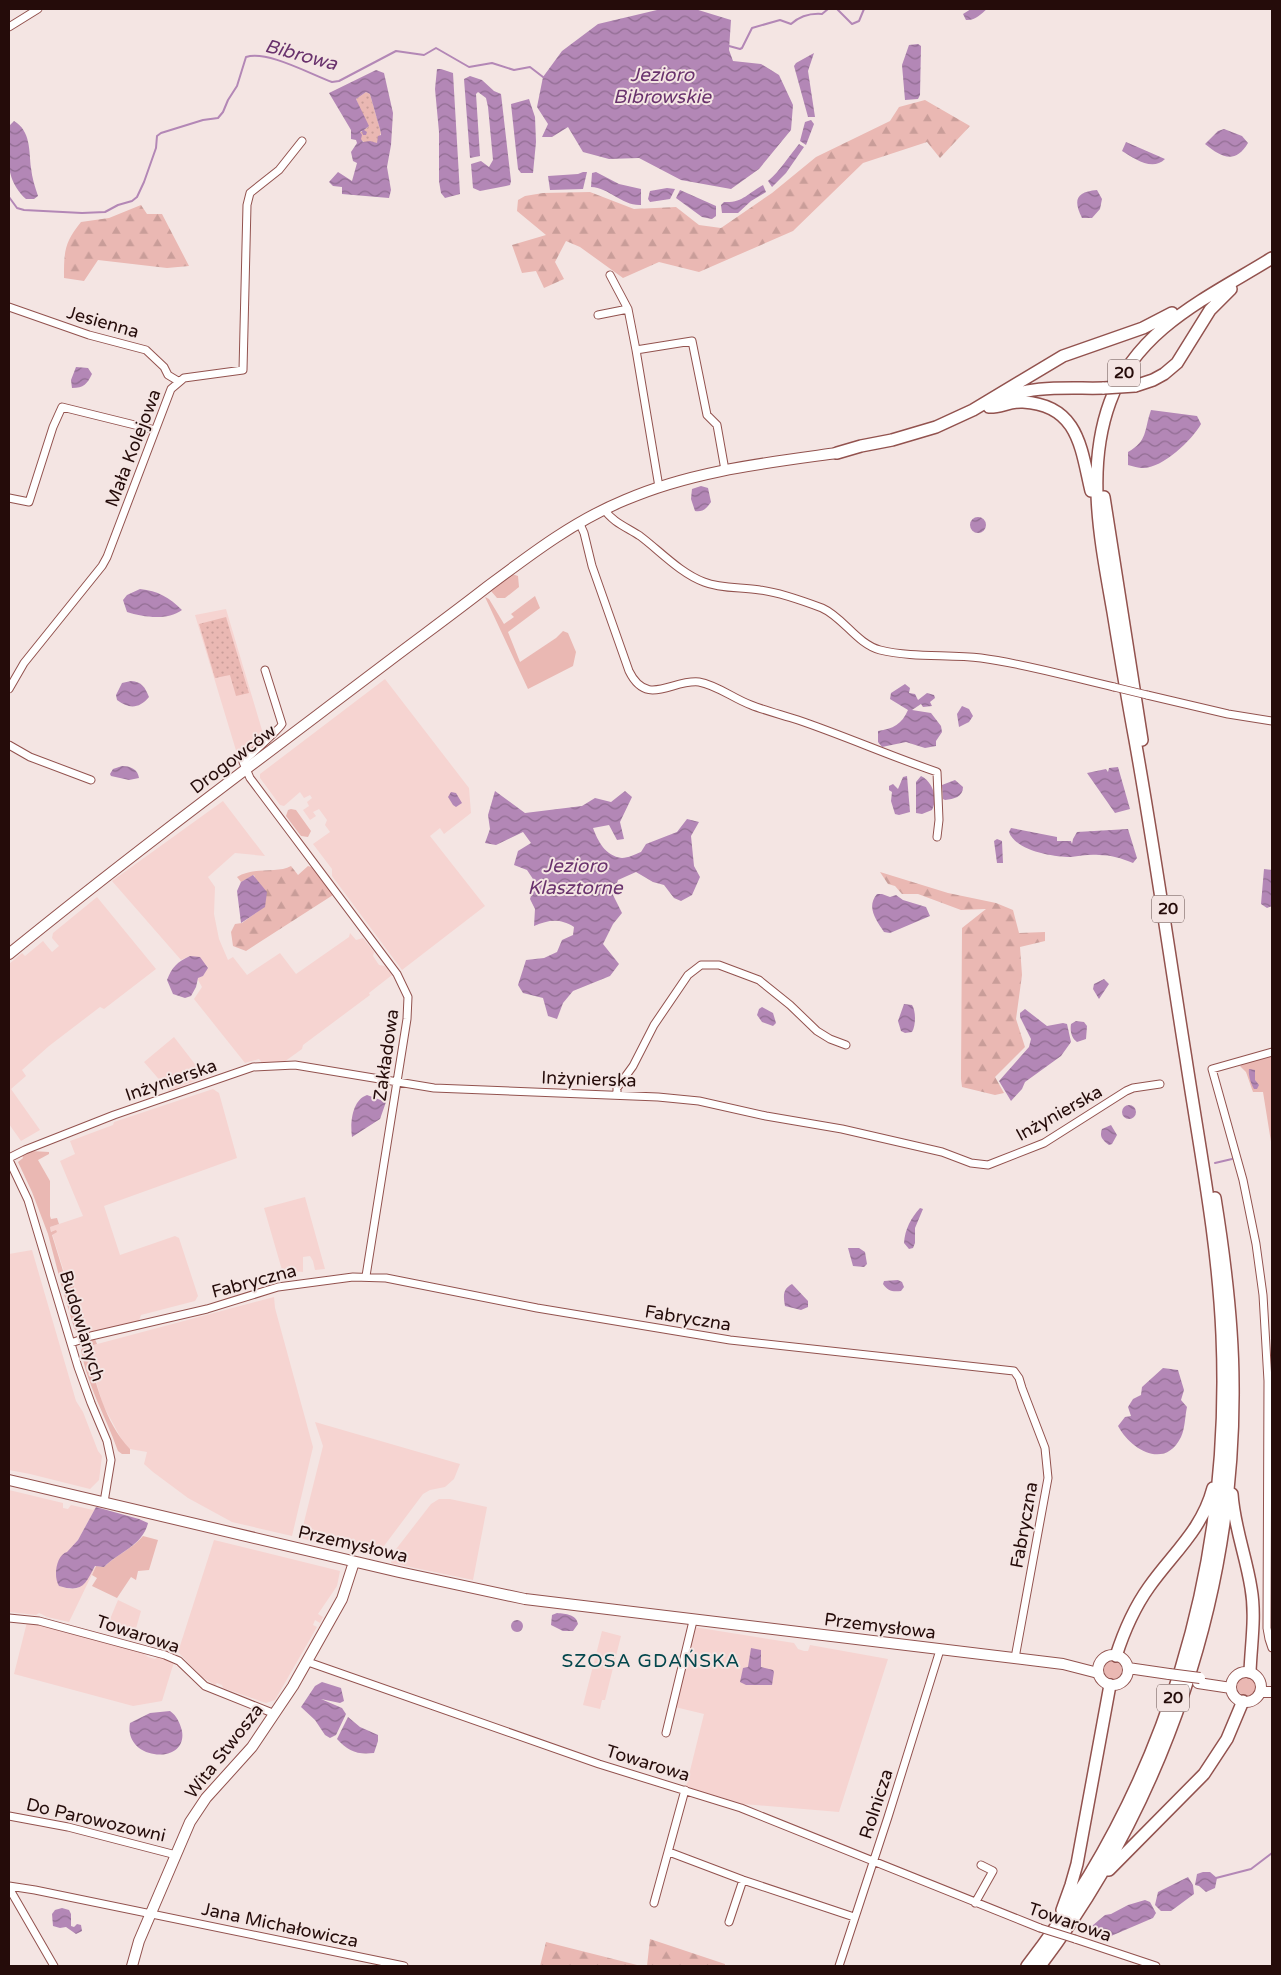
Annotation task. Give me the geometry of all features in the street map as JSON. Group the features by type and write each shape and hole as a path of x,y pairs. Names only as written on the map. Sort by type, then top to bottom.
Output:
{"main road":[{"name":"20","path":"1028,1966 1078,1894 1113,1834 1145,1768 1172,1699 1188,1648 1204,1584 1226,1456 1222,1335 1214,1242 1170,954 1105,570 1096,483 1099,453 1104,423 1111,400 1121,378 1149,340 1182,312 1272,258"},
{"path":"836,453 862,452 915,439 969,418 1007,396 1024,392 1135,386 1153,380 1177,363 1210,310 1232,289 1235,281"},
{"path":"836,453 892,440 936,427 973,410 1063,356 1143,328 1174,312 1182,312"},
{"path":"989,407 994,408 1010,402 1030,402 1053,410 1069,424 1078,436 1085,456 1100,530"},
{"name":"Drogowców","path":"9,954 74,900 478,593 535,551 579,522 604,509 687,478 725,470 836,453"},
{"name":"20","path":"1040,1966 1096,1884 1118,1844 1154,1771 1189,1677 1204,1623 1219,1552 1233,1386 1232,1334 1223,1250 1106,514 1099,453"},
{"path":"1116,1656 1132,1614 1141,1598 1200,1522 1226,1456"},
{"path":"1226,1456 1234,1517 1253,1602 1254,1619 1250,1672"},
{"name":"Przemysłowa","path":"9,1480 354,1562 524,1599 693,1621 1099,1668"},
{"name":"Wita Stwosza","path":"132,1966 139,1941 150,1914 198,1810 252,1747 308,1662 342,1599 354,1562"},
{"path":"1108,1656 1116,1656 1124,1660 1127,1672 1118,1684 1110,1685 1104,1682 1099,1668 1108,1656"},
{"path":"1127,1672 1232,1684"},
{"path":"1232,1684 1242,1672 1250,1672 1257,1676 1261,1688"},
{"path":"1232,1684 1235,1696 1243,1701 1251,1701 1261,1688 1272,1686"},
{"path":"1062,1917 1062,1910 1072,1885 1077,1864 1110,1685"},
{"path":"1261,1688 1272,1692"},
{"path":"1096,1884 1204,1774 1227,1740 1243,1701"}],"street":[{"path":"9,26 38,9"},
{"name":"Mała Kolejowa","path":"9,688 24,663 104,562 169,394 178,381 184,378 242,370 250,193 278,170 302,141"},
{"path":"610,275 628,309 659,487"},
{"name":"Jesienna","path":"9,307 89,335 146,350 164,367 168,375 178,381"},
{"path":"598,315 628,309"},
{"path":"636,350 692,341 707,414 717,425 725,470"},
{"path":"9,498 29,502 53,427 62,407 155,430"},
{"path":"604,509 608,516 640,536 686,572 702,582 766,591 822,608 833,614 863,641 878,649 910,654 981,658 1016,664 1228,714 1272,721"},
{"path":"579,522 584,533 592,566 629,671 632,678 642,687 659,690 700,682 752,706 798,720 936,772 939,820 937,837"},
{"path":"246,769 243,762 262,742 281,728 282,724 265,670"},
{"path":"9,745 30,757 91,780"},
{"name":"Zakładowa","path":"246,769 250,778 403,984 409,1004 366,1276"},
{"path":"617,1095 617,1088 633,1066 654,1024 688,975 701,965 719,965 759,980 790,1005 817,1032 846,1045"},
{"path":"1272,1052 1212,1069 1243,1180 1256,1244 1263,1295 1268,1381 1268,1628 1272,1648"},
{"name":"Inżynierska","path":"9,1159 24,1150 114,1115 253,1067 266,1065 295,1065 434,1088 658,1097 712,1103 766,1116 842,1129 936,1151 971,1163 988,1165 1044,1143 1126,1091 1133,1088 1160,1084"},
{"name":"Budowlanych","path":"9,1159 28,1200 90,1403 110,1450 110,1472 104,1502"},
{"name":"Fabryczna","path":"71,1343 91,1336 206,1309 278,1287 366,1276 386,1278 537,1308 730,1340 1014,1371 1020,1378 1045,1448 1048,1466 1048,1478 1037,1541 1014,1658"},
{"name":"Towarowa","path":"9,1618 39,1621 165,1655 179,1661 205,1686 275,1714"},
{"path":"666,1733 693,1621"},
{"name":"Rolnicza","path":"839,1966 940,1650"},
{"name":"Towarowa","path":"308,1662 542,1745 741,1808 1040,1928 1156,1966"},
{"path":"654,1903 685,1790"},
{"name":"Do Parowozowni","path":"9,1816 68,1827 176,1855"},
{"path":"669,1852 743,1880 854,1917"},
{"path":"975,1903 993,1871 981,1865"},
{"path":"729,1922 743,1880"},
{"path":"9,1887 54,1966"},
{"name":"Jana Michałowicza","path":"9,1887 35,1890 404,1966"}],"shaded area":[{"path":"226,609 264,737 251,751 244,756 238,757 195,615"},
{"path":"385,679 469,788 471,813 444,834 440,828 430,836 485,906 402,970 332,876 332,869 313,844 330,832 325,825 327,820 319,809 313,812 316,816 310,820 303,810 309,806 307,802 312,798 310,795 304,798 300,792 284,806 280,805 260,778 260,774"},
{"path":"223,801 265,856 235,853 208,877 215,887 214,914 219,939 228,960 233,957 247,975 280,953 296,974 349,937 350,933 356,940 363,938 374,952 373,956 379,965 385,966 392,975 369,993 370,995 303,1045 302,1049 284,1062 262,1063 259,1059 245,1063 194,999 202,987 197,978 203,976 208,967 190,956 181,960 112,881"},
{"path":"97,897 156,969 104,1009 100,1007 49,1046 22,1070 26,1076 11,1089 40,1130 21,1141 9,1124 9,964 22,953 25,956 43,941 52,952 59,946 52,938 53,933"},
{"path":"174,1037 205,1077 169,1091 144,1062"},
{"path":"213,1089 219,1093 237,1158 104,1206 120,1255 175,1236 179,1238 198,1296 195,1301 141,1315 139,1321 84,1334 87,1329 79,1303 71,1294 50,1227 83,1216 60,1161 75,1154 70,1141 113,1125 114,1122"},
{"path":"305,1197 325,1269 315,1270 310,1256 303,1257 303,1272 282,1270 264,1208"},
{"path":"32,1250 76,1401 83,1412 98,1451 102,1456 99,1480 90,1489 9,1470 9,1254"},
{"path":"274,1297 275,1308 313,1447 292,1536 232,1522 188,1498 144,1464 147,1452 130,1449 123,1442 103,1405 86,1347"},
{"path":"315,1422 460,1464 454,1479 445,1487 430,1490 423,1494 384,1546 370,1555 300,1538 323,1446"},
{"path":"9,1490 63,1503 63,1508 68,1509 71,1505 93,1510 96,1507 78,1540 67,1553 59,1586 70,1589 78,1588 96,1566 69,1622 47,1617 39,1613 36,1615 9,1612"},
{"path":"439,1499 450,1499 487,1507 473,1580 391,1563 393,1553 431,1504"},
{"path":"214,1540 340,1571 337,1586 318,1614 323,1617 320,1623 315,1620 313,1625 317,1627 275,1700 266,1703 223,1688 222,1685 217,1683 215,1685 202,1677 178,1652"},
{"path":"118,1600 141,1611 133,1639 105,1631"},
{"path":"27,1622 143,1653 155,1659 157,1657 174,1662 162,1701 133,1706 14,1674"},
{"path":"694,1627 794,1643 798,1649 804,1651 808,1651 810,1645 888,1659 839,1812 743,1804 686,1787 704,1714 675,1707"},
{"path":"602,1631 621,1636 605,1700 602,1700 600,1709 583,1705"}],"green space":[{"path":"366,92 370,94 381,133 377,143 361,140 360,132 368,127 356,99"},
{"path":"925,100 970,126 940,158 927,142 863,163 793,231 699,272 659,262 623,278 580,247 566,241 555,262 564,279 544,288 536,271 522,273 512,245 546,235 517,211 518,200 525,196 543,193 590,192 634,209 676,207 699,225 721,228 772,193 816,157 890,121 899,107"},
{"path":"141,205 147,214 162,214 189,266 167,268 98,260 84,281 64,278 66,248 71,236 81,222 109,218"},
{"path":"512,574 518,576 519,587 505,598 497,598 491,589"},
{"path":"535,596 540,608 508,632 520,662 556,638 563,631 568,633 576,652 573,666 528,689 485,597 489,599 504,624 514,617 511,614"},
{"path":"226,617 249,693 236,696 230,675 215,678 199,624"},
{"path":"288,810 296,810 311,831 308,837 301,836 286,816"},
{"path":"291,866 298,875 308,866 314,868 333,895 246,951 233,946 231,932 235,924 242,923 265,906 254,875 241,882 237,877 251,872 279,870"},
{"path":"880,872 948,893 996,903 1013,910 1019,933 1045,932 1045,941 1020,947 1022,975 1016,1019 1025,1047 995,1077 1004,1093 995,1095 962,1087 961,1079 962,928 986,909 961,910 918,894 902,894 895,886 888,884"},
{"path":"1272,1055 1272,1148 1263,1092 1253,1092 1246,1072 1240,1066 1244,1063"},
{"path":"31,1151 49,1152 49,1154 38,1160 50,1181 50,1216 51,1219 57,1218 59,1224 50,1227 51,1232 56,1230 57,1232 52,1235 68,1287 74,1286 74,1288 63,1291 48,1234 18,1162 23,1158 22,1155"},
{"path":"75,1290 87,1329 81,1336 74,1328 64,1294"},
{"path":"95,1339 97,1344 86,1347 97,1388 107,1414 130,1449 130,1454 122,1454 118,1451 92,1388 84,1363 81,1350 84,1346 83,1343"},
{"path":"143,1536 158,1540 149,1570 138,1571 136,1580 131,1577 117,1598 92,1586 97,1578 92,1575 96,1566 104,1567"},
{"path":"1109,1661 1117,1661 1122,1666 1120,1677 1109,1679 1104,1674 1104,1666"},
{"path":"1247,1676 1254,1679 1257,1686 1254,1693 1247,1696 1240,1693 1237,1686 1240,1679"},
{"path":"650,1939 725,1964 725,1966 647,1966"},
{"path":"546,1942 641,1966 540,1966"}],"water":[{"name":"Jezioro Bibrowskie","path":"695,9 731,20 729,50 733,61 761,64 779,75 793,105 791,130 759,169 731,189 681,180 639,158 609,159 583,152 568,127 552,137 542,137 548,124 537,107 543,77 562,51 598,24 657,10"},
{"path":"971,9 987,9 975,18 966,20 963,14"},
{"path":"918,44 921,46 920,95 918,99 905,100 902,65 909,45"},
{"path":"814,53 808,71 815,117 808,117 794,66"},
{"path":"437,69 453,73 460,194 445,198 441,193 439,181 439,132 435,89"},
{"path":"376,70 384,73 393,113 391,145 387,167 391,190 389,198 342,194 342,187 333,186 329,182 338,172 352,181 357,163 353,161 351,152 357,143 356,140 351,139 351,130 329,93","holes":["366,92 370,94 381,133 378,136 377,143 363,142 361,139 362,135 360,132 362,131 363,135 366,135 367,132 364,130 369,126 356,99"]},
{"path":"470,76 482,80 494,91 501,94 510,185 480,191 473,188 471,164 481,161 489,167 493,160 488,107 486,98 478,92 476,94 480,156 470,158 464,79"},
{"path":"529,99 535,117 536,142 533,173 521,173 518,169 511,104"},
{"path":"811,120 814,124 806,145 800,141 805,122"},
{"path":"14,121 24,130 28,142 32,175 38,196 34,199 26,199 19,191 11,174 8,156 9,126"},
{"path":"1224,129 1242,136 1248,143 1238,154 1228,157 1205,144 1218,131"},
{"path":"1126,142 1165,159 1160,163 1154,164 1137,160 1122,151"},
{"path":"799,144 804,147 786,173 772,187 768,181"},
{"path":"587,172 583,189 550,190 548,176"},
{"path":"596,172 619,184 641,189 641,205 628,203 604,190 591,187 592,173"},
{"path":"763,185 766,192 751,201 738,213 722,213 721,205 724,202 741,199"},
{"path":"667,188 675,189 670,199 650,202 648,199 650,191"},
{"path":"680,190 716,206 716,216 712,219 702,217 676,198"},
{"path":"1097,190 1102,199 1100,209 1092,218 1082,218 1077,202 1078,198 1085,193"},
{"path":"76,367 88,368 92,374 85,385 72,388 71,380"},
{"path":"1151,410 1197,416 1201,424 1191,438 1168,458 1151,467 1143,468 1128,465 1128,452 1139,444 1142,439"},
{"path":"701,486 708,488 711,502 704,510 695,511 691,499 692,489"},
{"path":"978,517 984,519 986,525 984,531 978,533 972,531 970,525 972,519"},
{"path":"140,589 163,595 182,610 162,617 127,612 123,600 127,595"},
{"path":"131,681 143,686 149,697 138,706 126,705 117,700 116,695 122,683"},
{"path":"905,684 910,688 909,693 915,694 918,700 927,693 934,695 935,698 930,702 932,706 923,707 921,704 912,710 931,713 941,726 942,732 936,741 936,746 925,748 906,742 882,747 878,742 878,731 896,725 903,719 908,710 890,699 891,693"},
{"path":"962,706 969,709 973,716 969,722 959,727 957,714"},
{"path":"122,766 133,769 137,772 139,778 129,780 111,776 110,774 113,769"},
{"path":"1118,767 1130,809 1115,813 1087,773 1106,769 1108,772 1109,768"},
{"path":"907,776 910,812 899,815 895,814 891,801 892,792 889,790 889,786 893,784 898,789 903,777"},
{"path":"921,776 929,782 934,796 932,810 922,814 916,813 916,782"},
{"path":"955,780 963,787 960,795 955,798 943,799 942,785"},
{"name":"Jezioro Klasztorne","path":"495,791 525,813 582,806 595,798 611,802 625,791 632,797 620,822 624,839 617,840 609,825 593,828 603,847 616,857 622,858 641,852 646,844 677,832 687,819 699,822 691,836 694,866 700,877 692,895 681,901 674,898 664,885 653,882 636,872 618,880 613,895 622,913 613,924 603,944 619,964 610,976 573,991 563,1003 557,1019 548,1016 543,998 523,993 518,985 526,960 544,958 557,952 562,940 573,935 574,927 559,921 544,922 534,926 535,909 530,899 535,882 527,870 514,865 518,851 531,843 523,832 496,845 485,843 490,829 488,815"},
{"path":"451,792 456,793 462,803 456,807 448,797"},
{"path":"1011,828 1057,837 1057,841 1071,841 1072,844 1077,832 1128,829 1137,858 1133,863 1108,856 1071,857 1036,852 1013,839 1009,832"},
{"path":"997,839 1002,841 1003,863 997,863 994,841"},
{"path":"1264,869 1272,870 1272,906 1267,908 1261,904"},
{"path":"253,875 267,892 265,907 241,923 237,891 241,882"},
{"path":"877,894 890,897 896,895 903,900 926,907 930,916 890,933 884,932 875,918 872,909 872,904"},
{"path":"190,956 200,957 208,968 203,976 198,978 191,996 185,998 173,994 167,980 175,965"},
{"path":"1104,979 1109,984 1099,999 1093,989 1094,984"},
{"path":"904,1004 912,1005 915,1014 912,1032 905,1033 901,1031 898,1021"},
{"path":"762,1007 773,1013 776,1023 773,1026 762,1022 757,1015"},
{"path":"1025,1009 1047,1026 1067,1024 1071,1042 1061,1056 1025,1082 1022,1089 1011,1101 999,1081 1029,1047 1031,1039 1020,1017 1020,1013"},
{"path":"1076,1021 1084,1022 1087,1026 1086,1039 1077,1042 1072,1036 1071,1029 1071,1024"},
{"path":"1249,1069 1255,1070 1255,1080 1259,1085 1257,1089 1254,1089 1252,1085"},
{"path":"367,1095 386,1102 380,1119 352,1137 351,1125 355,1107"},
{"path":"1126,1105 1132,1105 1136,1112 1132,1119 1126,1119 1122,1115 1122,1109"},
{"path":"1111,1125 1117,1135 1112,1144 1109,1145 1102,1138 1101,1132 1102,1129"},
{"path":"920,1208 923,1209 915,1228 915,1243 913,1248 909,1249 904,1243 907,1228"},
{"path":"848,1248 859,1248 865,1252 867,1264 864,1267 853,1266"},
{"path":"898,1280 902,1282 904,1287 901,1291 890,1290 883,1284 884,1281"},
{"path":"792,1284 808,1301 808,1307 801,1310 785,1306 784,1293"},
{"path":"1163,1368 1178,1370 1184,1390 1181,1400 1187,1407 1184,1426 1181,1437 1174,1447 1166,1453 1148,1453 1139,1449 1131,1442 1118,1426 1125,1417 1131,1416 1128,1407 1133,1399 1141,1395 1142,1387"},
{"path":"96,1507 148,1523 145,1531 136,1543 104,1567 95,1566 82,1586 73,1589 59,1586 56,1572 60,1557 78,1540"},
{"path":"557,1613 570,1615 575,1618 578,1624 573,1631 563,1631 551,1625 552,1615"},
{"path":"515,1620 519,1620 523,1626 519,1632 515,1632 511,1628 511,1624"},
{"path":"751,1648 761,1650 761,1667 773,1670 772,1685 746,1685 740,1682 743,1668 748,1667"},
{"path":"322,1682 341,1688 344,1701 340,1703 321,1699 342,1708 346,1714 336,1735 330,1738 325,1735 315,1720 301,1707 315,1686"},
{"path":"170,1711 178,1720 182,1731 181,1742 175,1750 166,1754 156,1754 145,1751 136,1745 130,1736 130,1723 150,1713"},
{"path":"348,1717 360,1727 378,1735 374,1753 353,1751 345,1747 337,1739"},
{"path":"1210,1872 1217,1878 1215,1888 1206,1892 1195,1885 1197,1874"},
{"path":"1188,1877 1193,1885 1194,1894 1171,1911 1161,1911 1155,1905 1158,1892"},
{"path":"1145,1900 1150,1902 1156,1913 1153,1918 1111,1936 1092,1926 1105,1915"},
{"path":"62,1908 69,1910 71,1914 71,1926 81,1925 82,1931 76,1934 66,1927 53,1926 52,1914 55,1910"}],"waterway":[{"name":"Bibrowa","path":"729,46 742,48 752,28 780,20 791,24 801,17 822,14 828,9"},
{"name":"Bibrowa","path":"837,9 852,24 859,21 864,9"},
{"name":"Bibrowa","path":"9,197 17,208 24,210 82,213 105,212 118,205 132,201 137,197 144,182 156,148 157,136 161,133 203,120 218,118 237,86 246,57 255,56 277,60 332,82 339,81 396,51 424,55 436,48 469,67 492,63 514,70 530,67 543,77"},
{"path":"1215,1163 1232,1159"},
{"path":"1216,1878 1251,1869 1272,1853"}],"district":[{"name":"SZOSA GDAŃSKA","path":"651,1661"}]}
